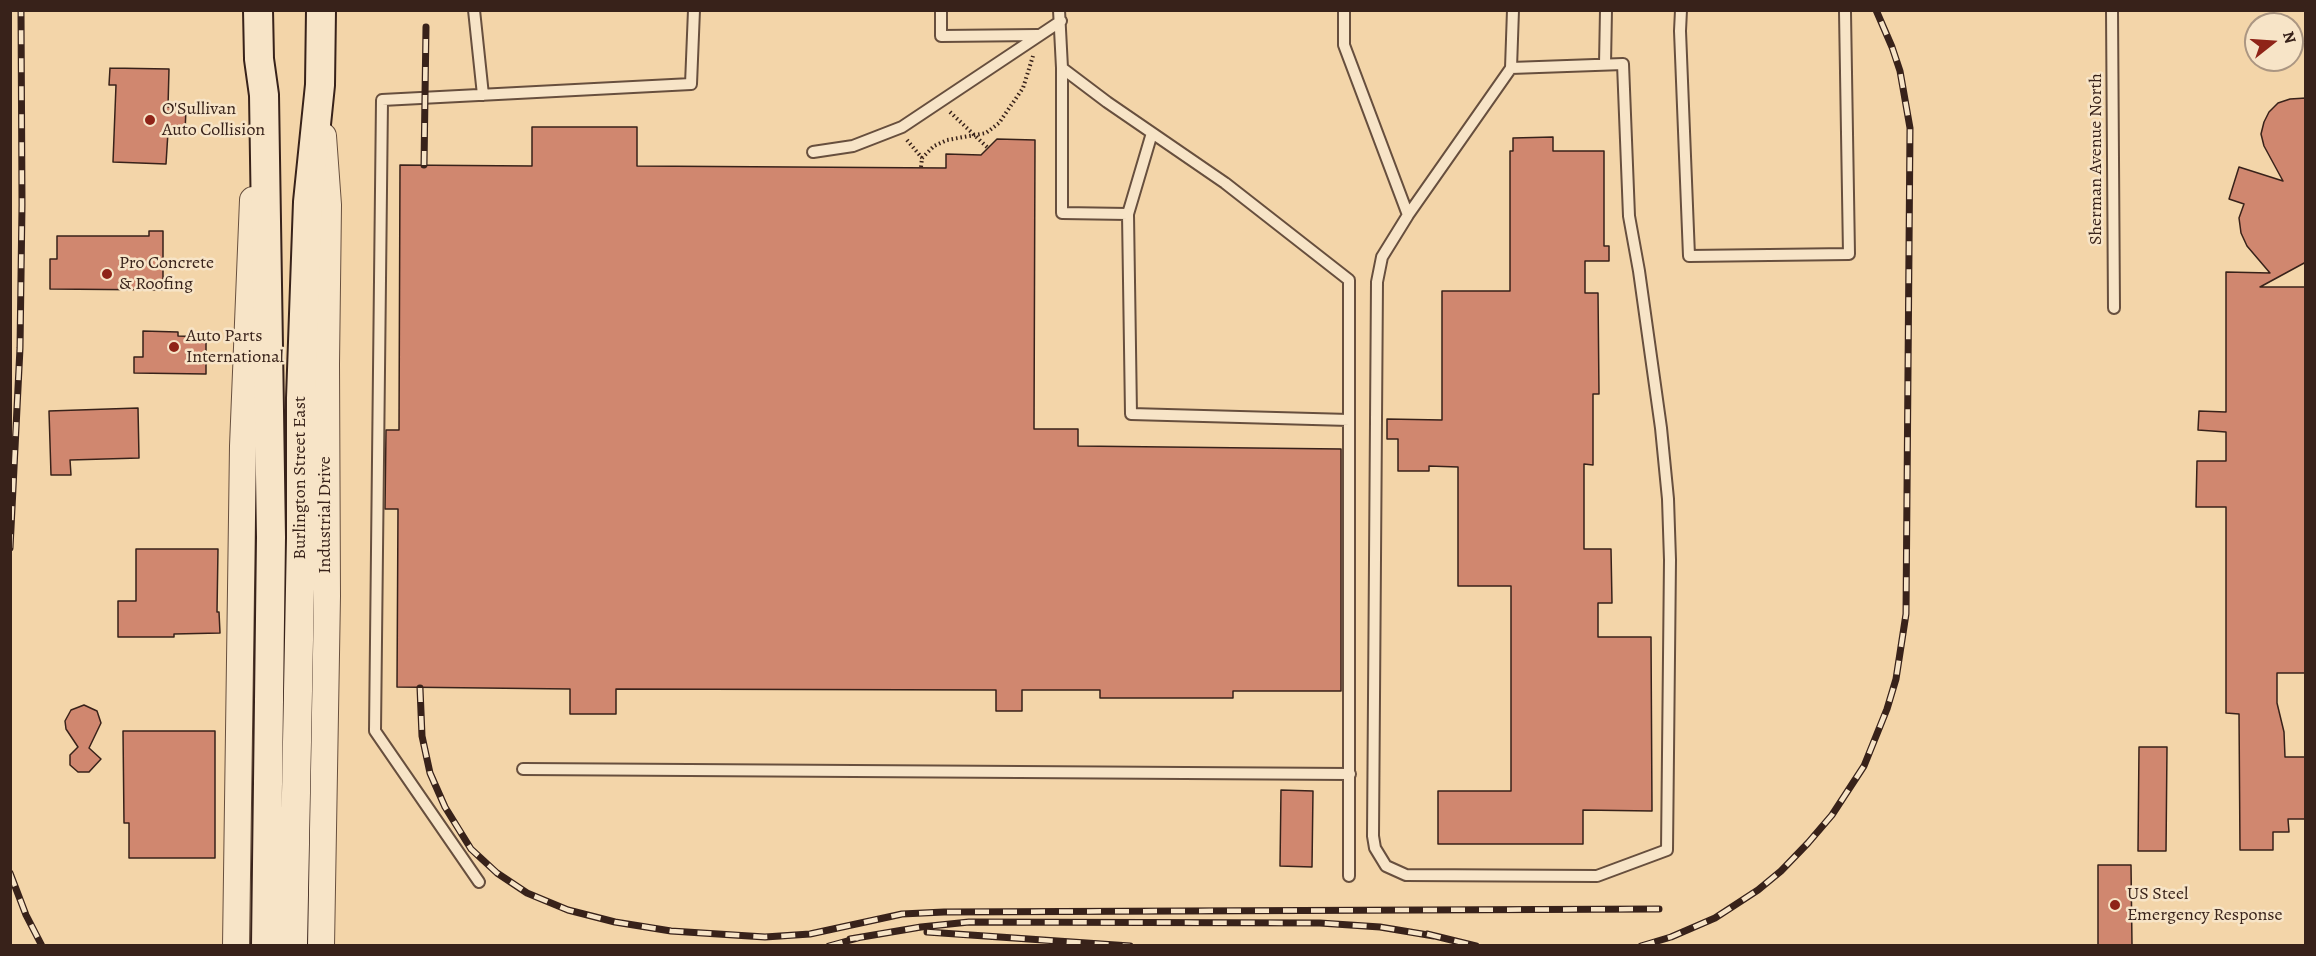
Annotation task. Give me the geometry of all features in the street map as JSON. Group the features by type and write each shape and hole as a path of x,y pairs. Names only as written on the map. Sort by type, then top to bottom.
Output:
{"main road":[{"name":"Burlington Street East","path":"258,10 259,59 264,95 270,450 266,945"},
{"name":"Burlington Street East","path":"293,945 301,398 308,202 320,85 321,10"}],"street":[{"name":"Burlington Street East","path":"236,945 243,446 259,59"},
{"name":"Industrial Drive","path":"320,85 328,205 327,596 321,945"},
{"path":"237,912 254,945"},
{"path":"321,916 342,945"}],"lane":[{"path":"474,10 483,95"},
{"path":"479,882 375,731 382,100 691,84 694,10"},
{"path":"941,10 941,36 1040,35"},
{"path":"1344,10 1344,45 1408,215"},
{"path":"1511,68 1623,64 1629,216 1640,271 1662,428 1668,499 1670,560 1667,850 1610,872 1582,877 1406,874 1386,866 1375,848 1373,824 1377,282 1382,256 1511,68 1513,10"},
{"path":"1605,64 1606,10"},
{"path":"1681,10 1689,256 1849,254 1845,12"},
{"name":"Sherman Avenue North","path":"2112,10 2114,308"},
{"path":"813,152 853,146 898,129 942,103 1040,35 1060,16"},
{"path":"1060,16 1062,213 1128,214"},
{"path":"1062,68 1225,183 1349,280 1349,876"},
{"path":"1152,133 1128,214 1131,414 1349,420"},
{"path":"523,769 1350,774"}],"path":[{"path":"921,167 922,158 940,143 986,133 993,128 1016,101 1023,88 1040,35"},
{"path":"942,103 988,148"},
{"path":"898,129 922,158"}],"building":[{"name":"O'Sullivan Auto Collision","path":"110,68 169,69 168,107 186,108 185,133 168,132 166,164 113,162 116,85 109,85"},
{"path":"2306,98 2306,262 2260,287 2306,287 2306,673 2277,673 2277,703 2284,732 2285,757 2306,757 2306,819 2288,819 2289,832 2273,832 2273,850 2240,850 2239,714 2226,713 2226,507 2196,507 2197,461 2226,461 2226,432 2198,430 2199,411 2226,412 2226,272 2270,273 2247,246 2241,233 2239,218 2244,204 2229,199 2239,167 2283,181 2264,146 2261,134 2264,122 2269,112 2278,103 2290,99"},
{"path":"532,127 637,127 637,166 946,168 946,154 981,155 997,139 1035,140 1034,429 1078,429 1078,446 1341,449 1341,691 1233,691 1233,698 1100,698 1100,690 1022,690 1022,711 996,711 996,690 616,689 616,714 570,714 570,689 397,687 398,509 385,509 386,430 399,430 400,165 532,166"},
{"path":"1553,137 1553,151 1604,151 1604,246 1609,246 1609,261 1585,261 1585,293 1598,293 1599,394 1593,394 1593,465 1584,464 1584,549 1611,549 1612,603 1598,603 1598,637 1651,637 1652,811 1583,810 1583,844 1438,844 1438,791 1511,791 1511,586 1458,586 1458,467 1429,466 1429,471 1398,471 1398,439 1387,439 1387,419 1442,420 1442,291 1510,291 1510,151 1513,151 1513,138"},
{"name":"Pro Concrete & Roofing","path":"149,231 163,231 163,290 50,289 50,259 57,259 57,236 149,236"},
{"name":"Auto Parts International","path":"143,331 178,332 178,336 206,337 206,374 134,373 134,357 143,357"},
{"path":"138,408 139,458 70,460 71,475 51,475 49,411"},
{"path":"136,549 218,549 217,612 219,612 220,633 174,634 174,637 118,637 118,601 136,601"},
{"path":"84,705 97,711 101,723 89,748 101,759 89,772 78,772 70,765 70,755 78,747 66,729 65,721 71,710"},
{"path":"123,731 215,731 215,858 129,858 129,823 124,823"},
{"path":"2139,747 2167,747 2166,851 2138,851"},
{"path":"1281,790 1313,791 1312,867 1280,866"},
{"name":"US Steel Emergency Response","path":"2098,865 2131,865 2132,945 2098,945"}],"railway":[{"path":"10,548 20,348 21,10"},
{"path":"1641,946 1671,937 1715,918 1758,890 1781,871 1808,843 1832,815 1864,766 1887,709 1896,679 1906,614 1910,128 1900,71 1876,10"},
{"path":"424,165 426,27"},
{"path":"420,688 422,736 430,773 445,807 471,849 497,873 527,893 568,910 615,922 671,931 765,937 810,934 902,914 944,912 1659,909"},
{"path":"10,873 26,915 42,946"},
{"path":"850,939 921,927 969,922 1320,923 1380,927 1434,936"},
{"path":"927,932 1130,946"},
{"path":"1427,934 1476,946"},
{"path":"829,946 858,938"}],"place":[{"name":"O'Sullivan Auto Collision","path":"150,120"},
{"name":"Pro Concrete & Roofing","path":"107,274"},
{"name":"Auto Parts International","path":"174,347"},
{"name":"US Steel Emergency Response","path":"2115,905"}]}
